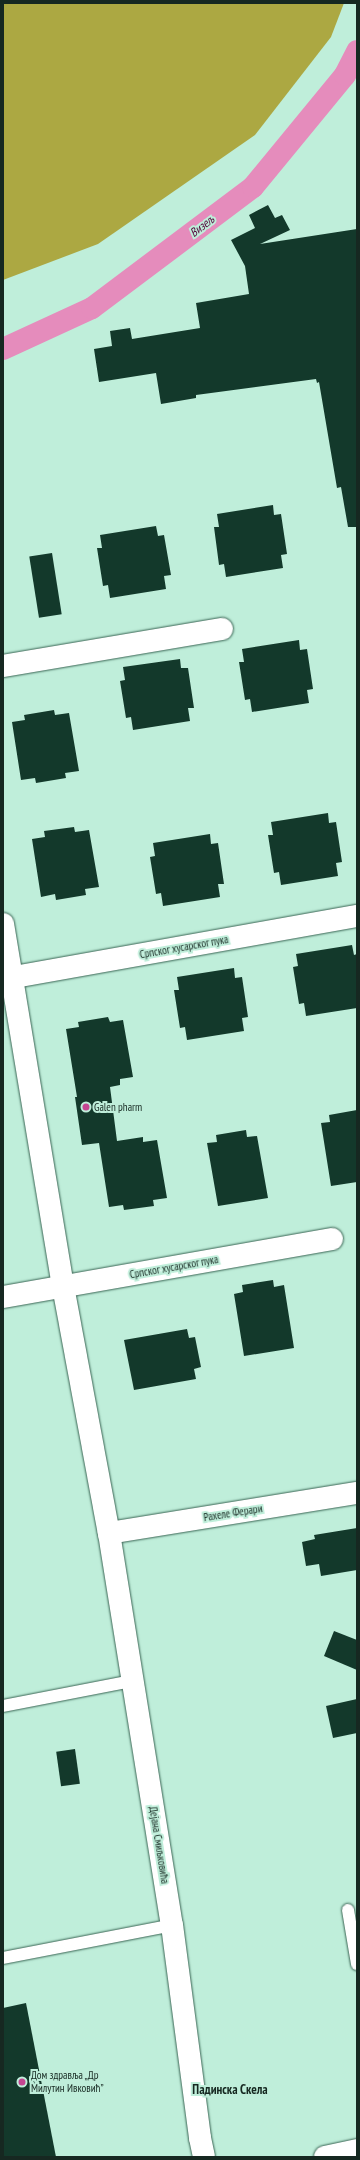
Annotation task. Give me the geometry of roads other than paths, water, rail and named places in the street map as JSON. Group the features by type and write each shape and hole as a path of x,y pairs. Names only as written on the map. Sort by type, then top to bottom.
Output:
{"street":[{"path":"3,666 222,629"},
{"name":"Српског хусарског пука","path":"7,979 357,916"},
{"path":"3,924 7,979 109,1533"},
{"name":"Српског хусарског пука","path":"3,1297 332,1239"},
{"name":"Рахеле Ферари","path":"109,1533 357,1493"},
{"name":"Дејана Смиљковића","path":"109,1533 172,1925 200,2138 204,2157"},
{"path":"325,2157 357,2150"}],"lane":[{"path":"3,1706 132,1681"},
{"path":"348,1910 357,1964"},
{"path":"3,1958 172,1925"}],"waterway":[{"name":"Визељ","path":"3,349 92,308 253,187 345,75 357,51"}],"place":[{"name":"Galen pharm","path":"86,1107"},
{"name":"Дом здравља „Др Милутин Ивковић”","path":"22,2082"}],"district":[{"name":"Падинска Скела","path":"230,2090"}]}
